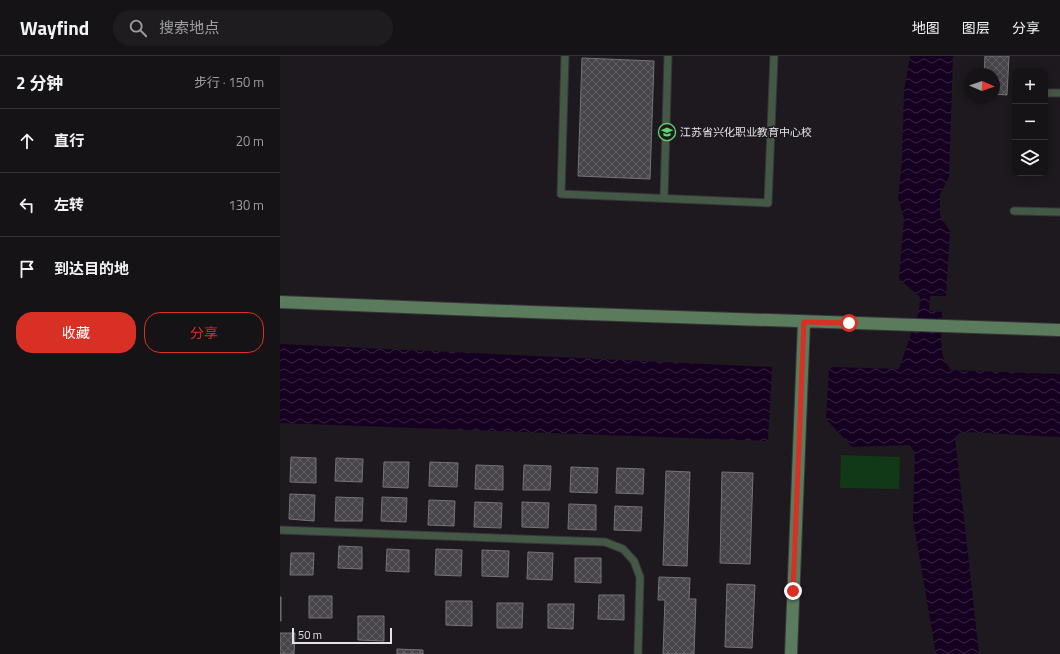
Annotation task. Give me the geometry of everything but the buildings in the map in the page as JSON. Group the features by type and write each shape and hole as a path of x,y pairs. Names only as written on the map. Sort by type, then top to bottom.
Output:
{"main road":[{"path":"280,302 1060,330"},
{"path":"791,654 804,322"}],"lane":[{"path":"565,56 561,194 768,203 774,56"},
{"path":"664,198 668,56"},
{"path":"1048,93 1060,93"},
{"path":"1014,210 1060,212"},
{"path":"280,530 605,542 623,549 634,561 640,577 638,654"}],"green space":[{"path":"841,455 900,457 899,489 840,488"}],"water":[{"path":"910,56 953,56 949,177 940,194 940,216 950,231 946,296 930,296 929,311 942,312 941,341 943,358 951,370 1060,374 1060,437 967,432 960,433 955,437 979,654 936,654 913,519 915,452 909,445 852,447 826,419 829,369 834,367 899,369 919,311 920,297 899,279 904,218 898,198 902,162 904,91"},
{"path":"280,344 772,367 768,441 280,423"}],"place":[{"name":"江苏省兴化职业教育中心校","path":"667,132"}],"route":[{"path":"793,591 804,322 849,323"}]}
